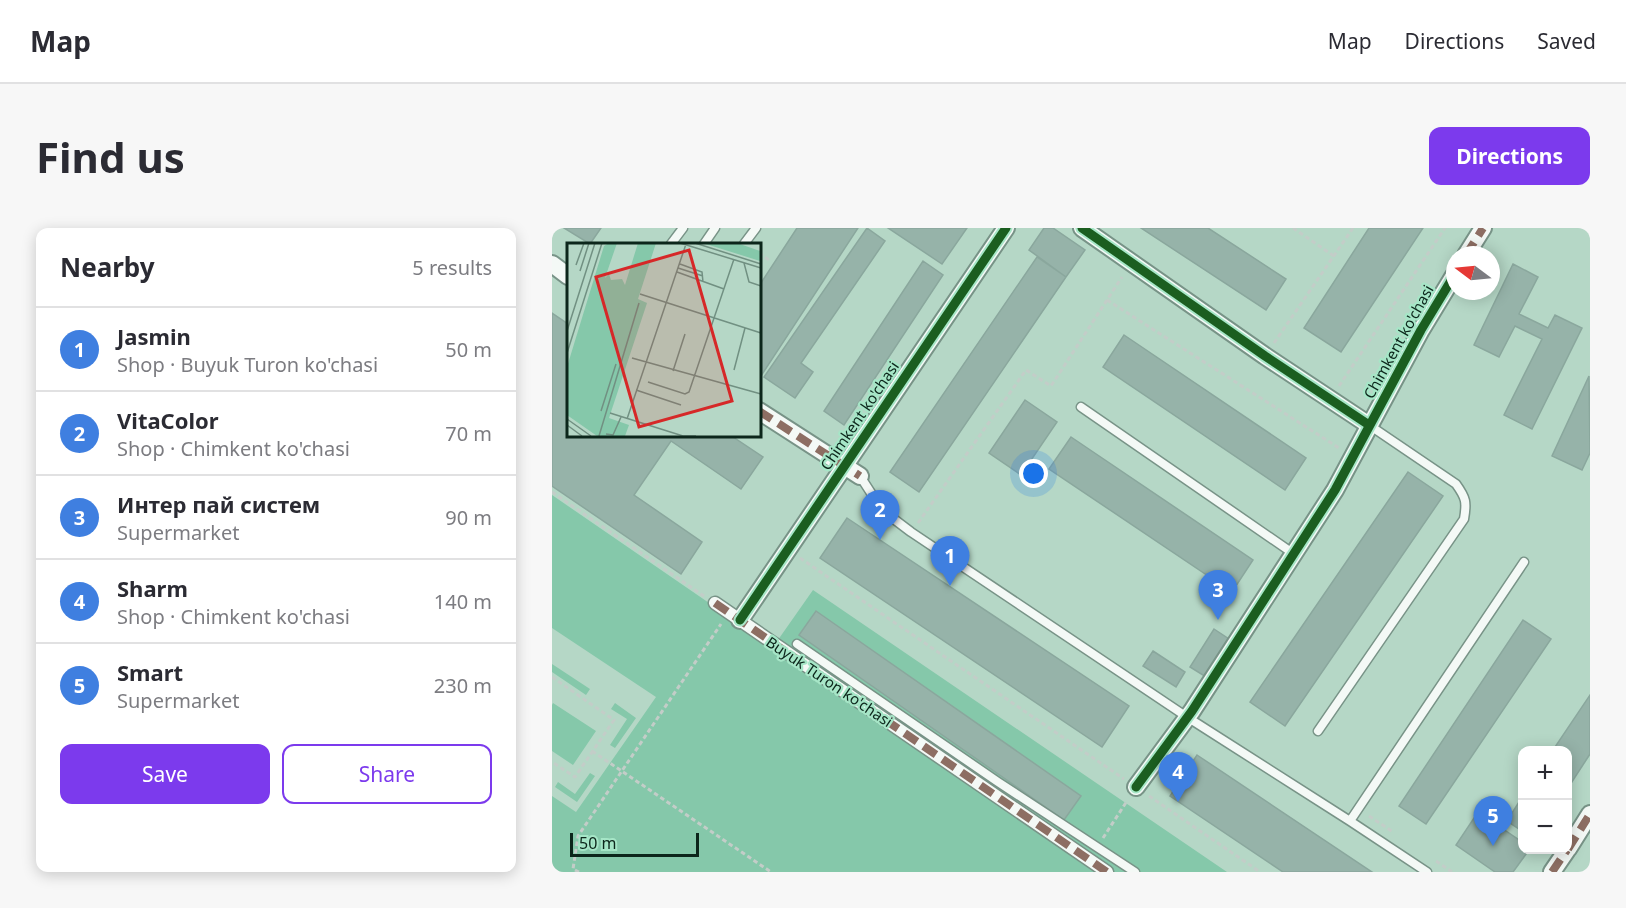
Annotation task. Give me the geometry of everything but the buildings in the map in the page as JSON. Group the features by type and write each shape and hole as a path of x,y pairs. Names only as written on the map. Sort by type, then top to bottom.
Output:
{"street":[{"name":"Chimkent ko'chasi","path":"734,617 788,550 1006,228"},
{"name":"Chimkent ko'chasi","path":"1082,228 1369,425"},
{"path":"1472,246 1483,228"},
{"path":"552,264 567,275"},
{"name":"Chimkent ko'chasi","path":"1136,787 1187,717 1335,490 1421,330 1446,289"},
{"path":"760,412 860,476"},
{"name":"Buyuk Turon ko'chasi","path":"715,603 1107,872"},
{"path":"1572,843 1588,822"},
{"path":"1552,872 1564,854"}],"lane":[{"path":"672,243 682,228"},
{"path":"705,243 715,228"},
{"path":"745,243 756,228"},
{"path":"1081,406 1294,554"},
{"path":"1318,731 1464,519 1467,505 1456,484 1369,425"},
{"path":"860,476 882,510 911,532 1187,717 1427,872"},
{"path":"1350,821 1524,561"},
{"path":"797,644 1096,848 1135,872"}],"path":[{"path":"1293,228 1334,256"},
{"path":"1266,356 1353,228"},
{"path":"1330,399 1445,228"},
{"path":"760,254 769,260"},
{"path":"911,532 1026,370 1051,386 1131,263"},
{"path":"1107,300 1343,450"},
{"path":"552,492 715,603"},
{"path":"788,550 1260,872"},
{"path":"579,872 573,869 578,836 621,771 734,617"},
{"path":"552,677 614,720 574,777 552,762"},
{"path":"592,751 771,872"},
{"path":"1096,848 1136,787"}],"green space":[{"path":"552,495 773,647 813,590 1227,872 552,872 552,796 576,812 656,697 552,628"},
{"path":"552,664 590,689 586,695 552,672"},
{"path":"553,703 596,731 573,765 552,751"},
{"path":"615,703 636,718 615,748 610,745 627,719 611,709"},
{"path":"590,773 595,776 577,802 555,787 558,782 575,794"}],"marked path":[{"path":"1472,246 1483,228"},
{"path":"760,412 860,476"},
{"path":"715,603 1107,872"},
{"path":"1572,843 1590,814"},
{"path":"1552,872 1564,854"}],"cycle path":[{"path":"740,620 1006,228"},
{"path":"1082,228 1265,356 1369,425"},
{"path":"1136,787 1192,711 1335,490 1421,330 1446,289"}],"place":[{"name":"VitaColor","path":"880,540"},
{"name":"Jasmin","path":"950,586"},
{"name":"Интер пай систем","path":"1218,620"},
{"name":"Sharm","path":"1178,802"},
{"name":"Smart","path":"1493,846"}]}
